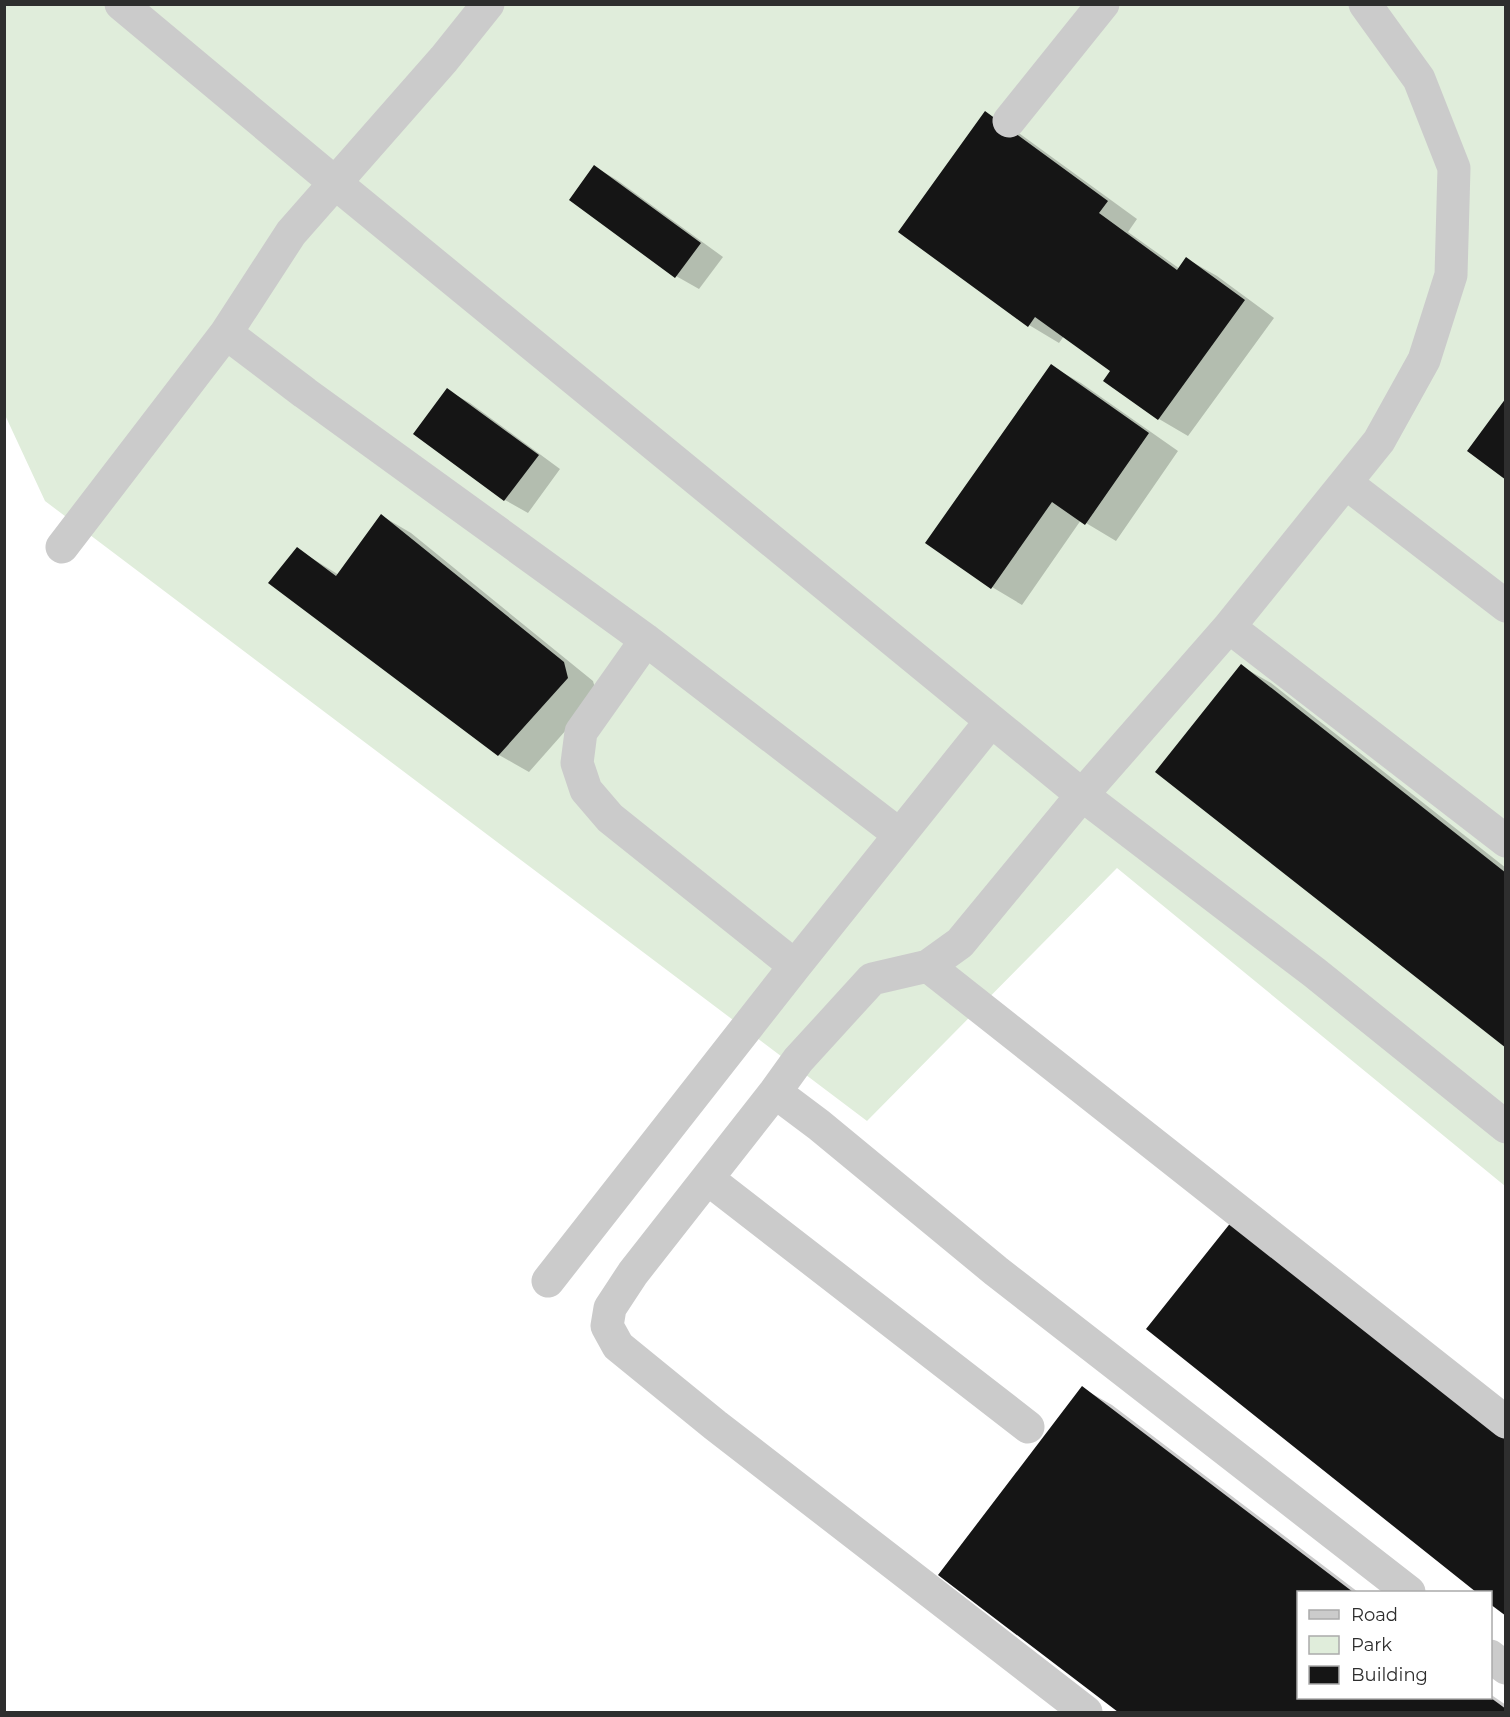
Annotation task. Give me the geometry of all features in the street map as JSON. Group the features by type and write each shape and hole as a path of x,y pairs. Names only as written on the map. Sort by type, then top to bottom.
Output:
{"lane":[{"path":"121,4 334,182 1082,795 1315,973 1506,1127"},
{"path":"62,547 226,333 291,233 444,59 488,4"},
{"path":"1010,121 1102,4"},
{"path":"1086,1713 715,1425 618,1346 607,1326 610,1308 633,1273 798,1060 872,979 928,966 960,943 976,926 1082,795 1229,627 1379,441 1424,360 1451,275 1454,168 1419,79 1365,4"},
{"path":"226,333 314,400 646,640 900,835"},
{"path":"1346,483 1506,606"},
{"path":"1229,627 1506,842"},
{"path":"646,640 580,732 577,763 586,789 610,818 795,966"},
{"path":"548,1281 991,721"},
{"path":"928,966 1506,1422"},
{"path":"775,1092 819,1125 996,1271 1406,1591"},
{"path":"708,1179 1028,1427"},
{"path":"1492,1657 1506,1668"}],"green space":[{"path":"4,5 1505,5 1505,1186 1117,868 867,1121 45,501 5,415"}],"building":[{"path":"985,111 1108,201 1099,213 1177,270 1186,257 1245,300 1158,420 1103,381 1110,371 1035,317 1028,327 898,232"},
{"path":"594,165 701,243 675,278 569,200"},
{"path":"1051,364 1149,433 1085,525 1052,502 991,589 925,543"},
{"path":"447,388 539,455 504,501 413,434"},
{"path":"1506,398 1506,480 1467,451"},
{"path":"381,514 564,662 568,678 498,756 268,583 297,547 336,576"},
{"path":"1241,664 1506,873 1506,1048 1155,772"},
{"path":"1236,1216 1506,1431 1506,1616 1492,1606 1492,1591 1475,1591 1146,1329"},
{"path":"1082,1386 1352,1591 1297,1591 1297,1699 1492,1699 1506,1709 1506,1712 1118,1712 938,1575"}]}
